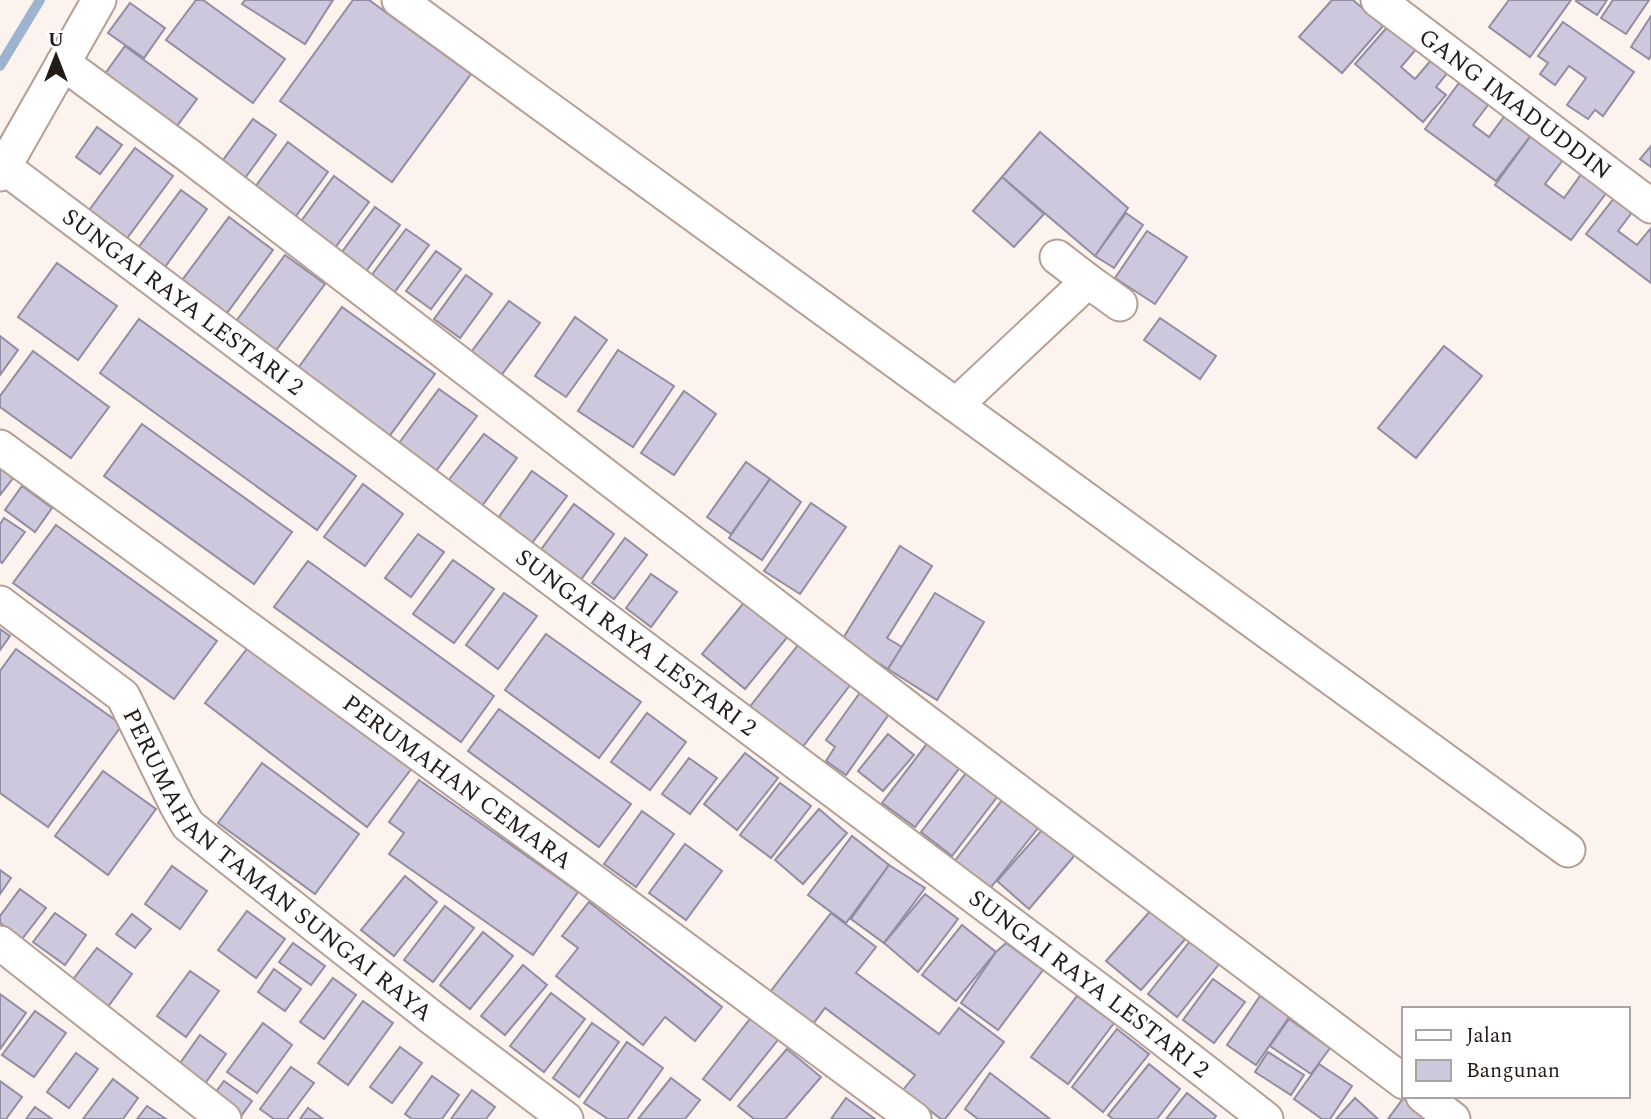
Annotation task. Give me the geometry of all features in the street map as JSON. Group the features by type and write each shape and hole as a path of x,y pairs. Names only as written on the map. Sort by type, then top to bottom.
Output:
{"street":[{"path":"2,170 99,0"},
{"path":"399,0 1568,850"},
{"name":"GANG IMADUDDIN","path":"1378,0 1651,206"},
{"path":"63,63 199,163 914,713 1402,1080"},
{"name":"SUNGAI RAYA LESTARI 2","path":"2,170 1140,1021 1266,1119"},
{"path":"1057,257 1120,304"},
{"path":"956,405 1088,281"},
{"name":"PERUMAHAN CEMARA","path":"0,447 914,1119"},
{"name":"PERUMAHAN TAMAN SUNGAI RAYA","path":"0,603 123,696 188,825 431,1017 566,1119"},
{"path":"0,943 224,1119"},
{"path":"1426,1098 1453,1119"}],"building":[{"path":"196,0 203,0 285,59 253,103 166,40"},
{"path":"245,0 333,0 305,44 242,4"},
{"path":"353,0 369,0 471,74 392,182 280,101"},
{"path":"1332,0 1353,0 1383,26 1342,73 1299,37"},
{"path":"1509,0 1571,0 1530,57 1489,27"},
{"path":"1577,0 1607,0 1597,15"},
{"path":"1613,0 1649,0 1626,34 1601,18"},
{"path":"130,3 165,28 144,58 108,33"},
{"path":"1651,16 1651,55 1649,59 1631,47"},
{"path":"1563,22 1634,72 1603,116 1595,110 1588,119 1567,105 1586,78 1569,66 1555,85 1540,74 1548,63 1538,56"},
{"path":"1390,24 1418,47 1401,67 1415,79 1433,58 1449,71 1436,87 1446,95 1423,122 1355,64"},
{"path":"125,46 197,99 171,134 99,82"},
{"path":"1459,83 1488,105 1473,125 1489,137 1506,114 1532,134 1496,181 1425,129"},
{"path":"253,119 276,135 238,188 215,171"},
{"path":"97,127 122,145 100,174 76,157"},
{"path":"1040,132 1128,208 1095,256 1002,177"},
{"path":"1532,134 1565,157 1545,184 1564,198 1585,169 1610,188 1571,240 1495,185"},
{"path":"288,142 328,172 288,227 247,198"},
{"path":"1651,146 1651,167 1640,159"},
{"path":"135,148 173,176 125,241 87,213"},
{"path":"334,176 369,202 329,256 294,231"},
{"path":"1002,177 1044,214 1014,247 973,211"},
{"path":"181,190 207,209 165,267 138,248"},
{"path":"1615,197 1633,211 1618,231 1637,245 1651,228 1651,283 1586,234"},
{"path":"375,207 400,225 364,274 339,256"},
{"path":"1126,213 1143,225 1114,268 1095,256"},
{"path":"229,217 273,250 219,324 174,291"},
{"path":"406,229 429,245 394,293 371,276"},
{"path":"1147,231 1187,257 1155,304 1115,278"},
{"path":"436,251 461,269 431,309 406,291"},
{"path":"285,255 325,284 274,353 234,324"},
{"path":"57,263 117,306 78,360 18,317"},
{"path":"466,275 492,294 460,338 434,319"},
{"path":"509,301 540,323 500,377 469,355"},
{"path":"342,307 435,374 388,438 296,371"},
{"path":"575,317 607,340 566,397 535,376"},
{"path":"1160,318 1216,356 1200,379 1144,340"},
{"path":"139,319 356,476 317,530 100,373"},
{"path":"0,336 18,350 0,375"},
{"path":"1444,346 1482,376 1416,458 1378,428"},
{"path":"618,350 674,386 633,447 578,411"},
{"path":"33,351 109,407 71,458 0,407 0,396"},
{"path":"439,389 477,416 436,471 399,443"},
{"path":"684,391 716,414 674,475 641,453"},
{"path":"142,424 292,532 254,584 104,476"},
{"path":"484,434 517,458 482,506 448,481"},
{"path":"746,462 770,479 731,534 707,517"},
{"path":"0,467 14,477 0,495"},
{"path":"532,471 567,496 532,543 498,518"},
{"path":"770,479 801,502 762,560 729,538"},
{"path":"363,484 403,514 365,566 324,537"},
{"path":"22,486 52,508 35,532 5,510"},
{"path":"811,503 846,527 800,594 764,571"},
{"path":"574,504 614,534 580,581 540,551"},
{"path":"4,518 25,532 2,563 0,524"},
{"path":"56,525 217,641 174,699 13,583"},
{"path":"418,534 444,552 411,597 385,578"},
{"path":"625,538 647,555 614,599 592,583"},
{"path":"900,546 932,566 887,638 902,647 888,669 842,640"},
{"path":"453,560 494,589 454,643 413,614"},
{"path":"308,561 494,696 461,742 274,607"},
{"path":"651,574 677,592 651,627 626,608"},
{"path":"504,593 537,616 498,669 466,645"},
{"path":"935,593 984,622 937,700 888,669"},
{"path":"751,594 794,629 745,689 702,654"},
{"path":"0,629 10,636 0,650"},
{"path":"546,634 641,702 599,758 505,690"},
{"path":"802,640 854,680 801,749 748,709"},
{"path":"250,645 412,768 367,827 205,703"},
{"path":"16,649 122,725 48,827 0,793 0,671"},
{"path":"864,687 894,707 846,775 826,761 835,747 826,740"},
{"path":"499,709 631,804 599,847 468,751"},
{"path":"647,713 686,742 650,790 611,762"},
{"path":"888,734 914,755 883,791 858,771"},
{"path":"932,737 964,762 915,827 882,803"},
{"path":"745,753 778,778 737,830 704,804"},
{"path":"689,758 717,778 690,814 662,794"},
{"path":"262,763 359,834 315,894 218,823"},
{"path":"973,764 1004,788 952,856 921,832"},
{"path":"103,771 156,809 108,875 55,836"},
{"path":"419,780 578,892 533,955 389,854 404,833 389,822"},
{"path":"780,783 811,806 771,858 740,835"},
{"path":"1010,790 1046,818 988,891 953,863"},
{"path":"819,809 847,833 803,884 775,860"},
{"path":"642,811 674,834 636,887 604,864"},
{"path":"1050,821 1081,848 1029,909 997,881"},
{"path":"852,836 889,865 846,923 808,895"},
{"path":"685,844 722,871 686,920 649,893"},
{"path":"889,865 925,888 884,943 851,919"},
{"path":"172,866 207,891 180,929 145,904"},
{"path":"0,870 11,878 0,894"},
{"path":"405,876 437,902 394,956 361,930"},
{"path":"20,889 46,908 22,939 0,923 0,916"},
{"path":"925,894 958,919 918,972 884,943"},
{"path":"589,902 722,1007 695,1041 665,1017 643,1045 556,976 578,948 562,936"},
{"path":"445,906 474,928 433,982 404,960"},
{"path":"1153,908 1187,937 1141,990 1106,961"},
{"path":"247,911 285,939 256,978 218,950"},
{"path":"55,913 86,935 65,965 33,942"},
{"path":"831,913 876,947 856,973 939,1034 959,1008 1004,1042 945,1119 941,1119 903,1090 915,1075 825,1008 813,1024 770,992"},
{"path":"132,914 151,929 135,948 116,934"},
{"path":"962,925 996,952 956,1001 922,975"},
{"path":"483,932 513,956 470,1009 440,985"},
{"path":"1191,940 1220,963 1177,1017 1148,994"},
{"path":"293,943 325,966 311,985 279,962"},
{"path":"1006,943 1043,970 998,1030 961,1003 996,952"},
{"path":"97,948 132,974 107,1008 71,982"},
{"path":"523,965 547,985 505,1035 481,1016"},
{"path":"274,969 301,989 285,1011 258,992"},
{"path":"190,971 219,991 186,1037 157,1016"},
{"path":"333,978 356,995 324,1039 300,1022"},
{"path":"1213,979 1245,1002 1214,1043 1183,1020"},
{"path":"551,993 585,1019 544,1072 510,1046"},
{"path":"0,994 26,1013 0,1049"},
{"path":"1077,996 1114,1023 1068,1084 1031,1057"},
{"path":"1260,996 1290,1016 1256,1065 1227,1045"},
{"path":"363,1001 393,1023 348,1085 318,1063"},
{"path":"35,1011 66,1033 34,1077 2,1055"},
{"path":"753,1015 781,1036 730,1100 703,1079"},
{"path":"1289,1019 1330,1048 1311,1074 1270,1046"},
{"path":"263,1023 292,1045 257,1093 227,1072"},
{"path":"592,1023 619,1042 579,1097 553,1078"},
{"path":"1117,1029 1149,1054 1103,1112 1072,1087"},
{"path":"200,1035 226,1054 204,1085 178,1066"},
{"path":"627,1042 663,1068 627,1119 608,1119 584,1103"},
{"path":"400,1047 422,1063 392,1103 370,1087"},
{"path":"787,1049 821,1077 785,1119 754,1119 738,1106"},
{"path":"1268,1052 1304,1075 1291,1095 1255,1072"},
{"path":"76,1053 98,1069 69,1108 47,1092"},
{"path":"1149,1064 1180,1089 1157,1119 1113,1119 1108,1115"},
{"path":"1319,1064 1352,1086 1330,1119 1322,1119 1294,1099"},
{"path":"291,1067 314,1083 287,1119 274,1119 260,1109"},
{"path":"990,1073 1050,1119 978,1119 965,1109"},
{"path":"432,1076 459,1095 442,1119 412,1119 405,1114"},
{"path":"671,1078 700,1100 685,1119 638,1119"},
{"path":"113,1079 138,1098 123,1119 83,1119"},
{"path":"0,1081 22,1097 6,1119 0,1119"},
{"path":"224,1081 252,1101 239,1119 207,1104"},
{"path":"472,1090 495,1107 486,1119 451,1119"},
{"path":"1187,1093 1216,1116 1214,1119 1166,1119"},
{"path":"846,1098 875,1119 831,1119"},
{"path":"1355,1098 1378,1119 1336,1119"},
{"path":"1404,1098 1408,1098 1437,1119 1388,1119"},
{"path":"147,1106 166,1119 137,1119"},
{"path":"35,1107 52,1119 26,1119"},
{"path":"308,1108 323,1119 300,1119"}],"waterway":[{"path":"0,66 40,0"}]}
